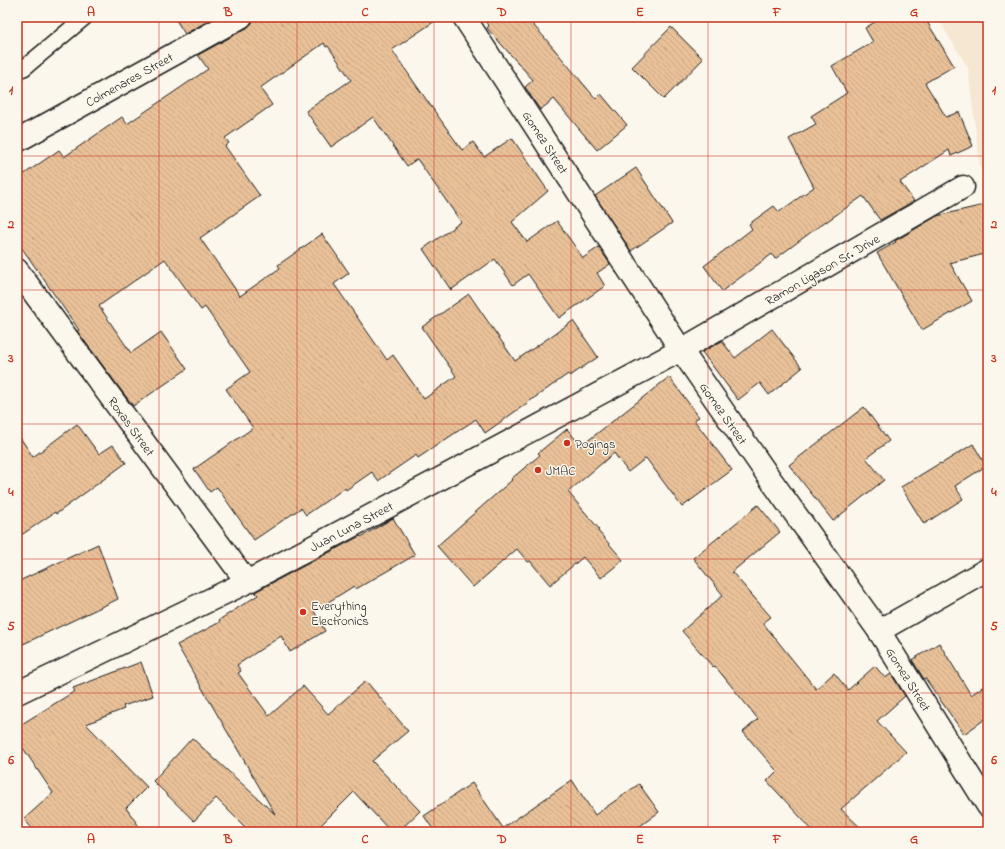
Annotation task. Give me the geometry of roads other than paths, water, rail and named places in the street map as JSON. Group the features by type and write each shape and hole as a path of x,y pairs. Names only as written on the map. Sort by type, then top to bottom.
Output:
{"street":[{"name":"Colmenares Street","path":"17,141 241,17"},
{"name":"Gomez Street","path":"464,17 681,350 771,480 879,631 988,806"},
{"name":"Ramon Ligason Sr. Drive","path":"681,350 963,187"},
{"name":"Roxas Street","path":"17,270 247,582"},
{"name":"Juan Luna Street","path":"17,693 247,582 681,350"},
{"path":"879,631 988,569"}],"lane":[{"path":"17,70 24,68 85,17"}],"place":[{"name":"Pogings","path":"567,443"},
{"name":"JMAC","path":"538,470"},
{"name":"Everything Electronics","path":"303,612"}]}
